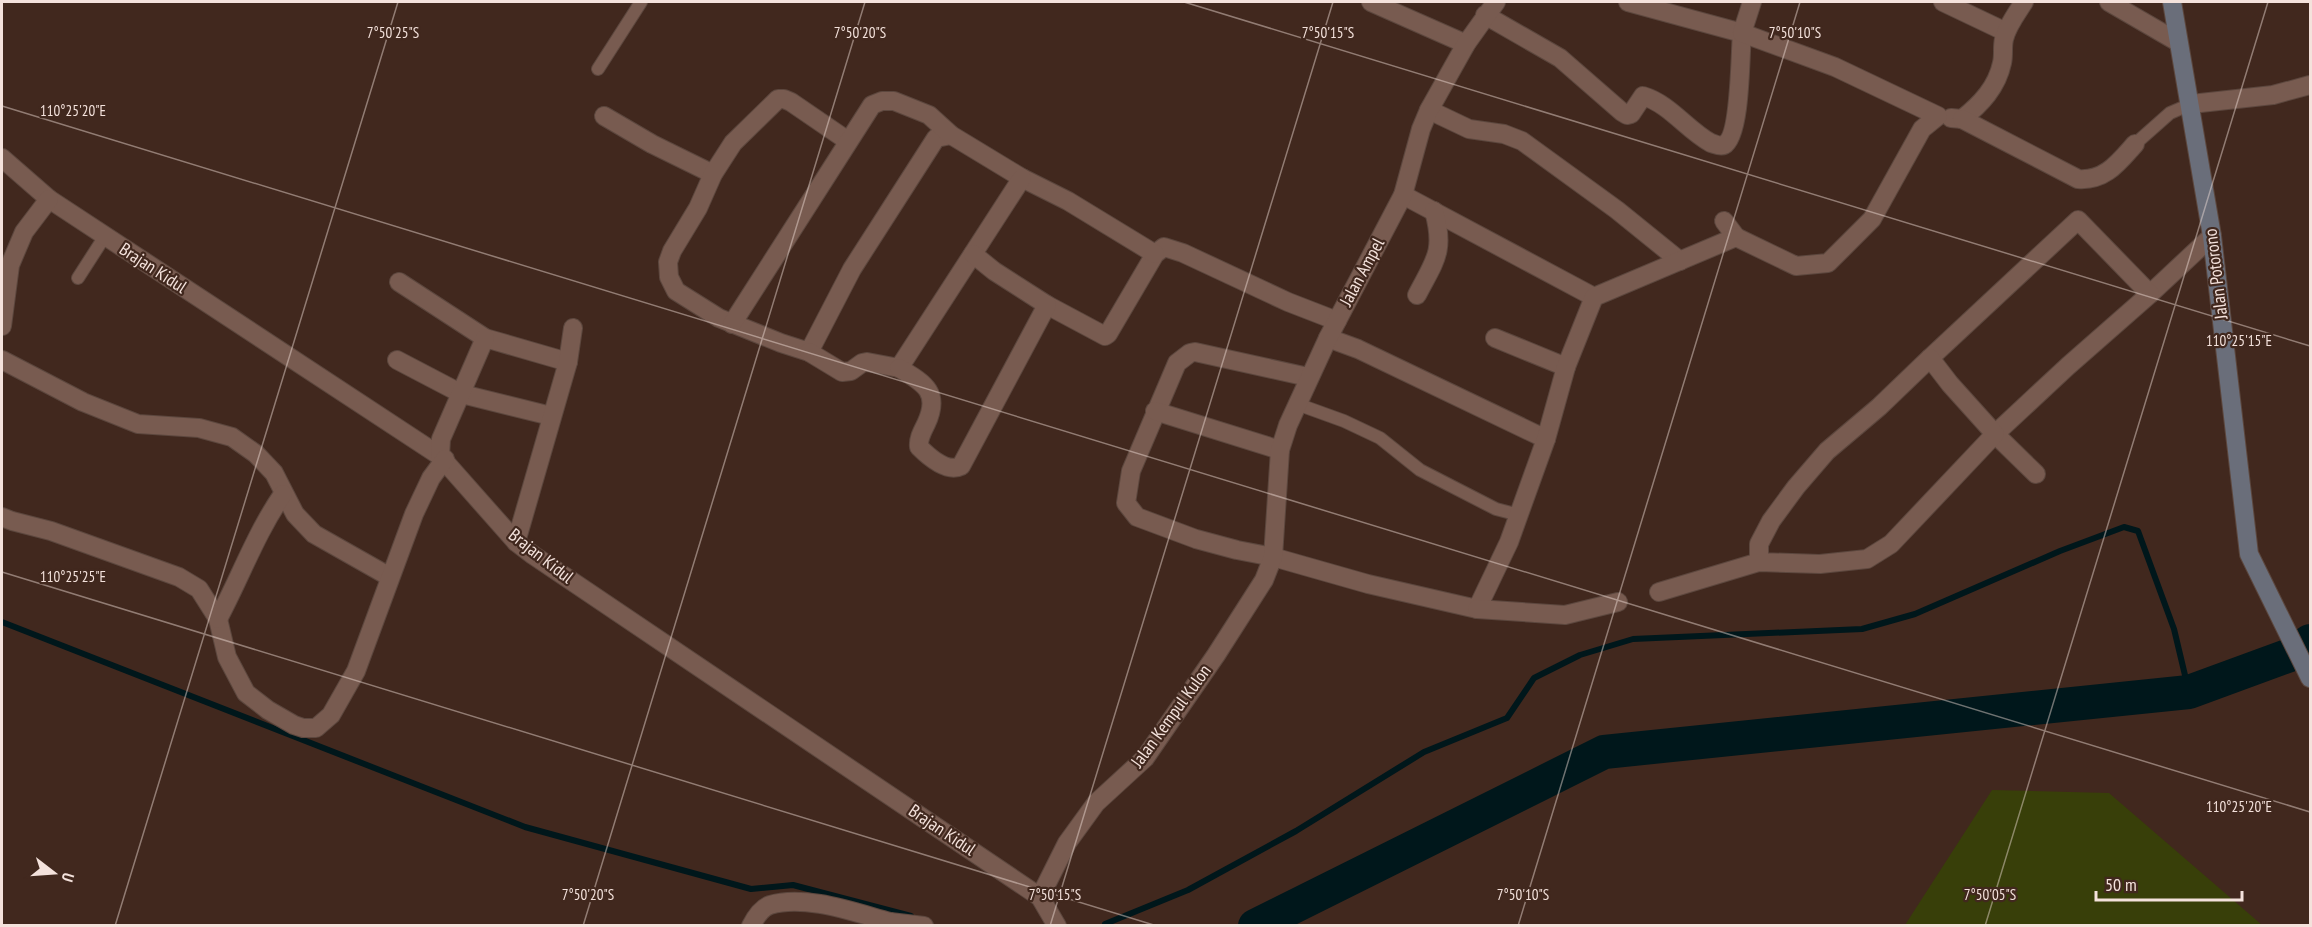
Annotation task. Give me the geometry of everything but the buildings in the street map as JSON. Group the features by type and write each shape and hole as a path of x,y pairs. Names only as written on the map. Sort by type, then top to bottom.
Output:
{"street":[{"path":"1371,2 1466,44"},
{"path":"1628,2 1742,33 1835,67 1938,116 1962,119 2078,179 2090,180 2100,177 2112,169 2135,144"},
{"path":"1491,8 1560,58 1627,115 1631,114 1643,96 1651,98 1710,142 1721,146 1726,144 1733,134 1742,33 1752,2"},
{"path":"1942,2 2007,32"},
{"path":"1962,119 1983,102 1992,88 2002,63 2004,39 2024,2"},
{"path":"2109,2 2178,42"},
{"name":"Jalan Potorono","path":"2172,2 2212,236 2249,554 2310,676"},
{"name":"Jalan Ampel","path":"1273,557 1280,450 1288,425 1308,377 1403,195 1421,129 1429,110 1466,44 1491,8"},
{"path":"2191,104 2273,96 2310,85"},
{"path":"848,141 791,102 778,99 733,143 713,174 698,208 672,251 668,262 669,277 676,291 732,324 809,352 842,372 851,371 867,362 898,368 925,384 932,399 928,419 918,441 919,447 944,466 956,468 961,466 1047,305"},
{"path":"732,324 872,105 882,101 894,100 929,115 951,135 1022,178 1068,201 1155,254"},
{"path":"1429,110 1469,129 1504,134 1522,141 1617,210 1680,261"},
{"path":"604,116 652,144 713,174"},
{"path":"1724,220 1736,237 1796,266 1828,263 1872,219 1922,129 1938,116"},
{"path":"809,352 852,269 930,147 936,138 951,135"},
{"name":"Brajan Kidul","path":"2,158 49,199 442,458 516,542 1040,897 1057,926"},
{"path":"898,368 1022,178"},
{"path":"1403,195 1594,297"},
{"path":"2,326 10,265 24,232 49,199"},
{"path":"1417,296 1439,252 1440,233 1434,211"},
{"path":"1759,562 1759,544 1771,521 1827,451 1879,407 2078,220 2150,294"},
{"path":"1659,592 1759,562 1820,564 1866,559 1891,544 1995,434 2212,236"},
{"path":"1478,609 1509,542 1546,439 1566,367 1594,297 1736,237"},
{"path":"973,254 994,271 1047,305 1105,336 1111,331 1155,254 1164,247 1183,253 1288,302 1337,321"},
{"path":"399,282 485,338 568,362"},
{"path":"516,542 568,362 573,328"},
{"path":"2,517 12,522 51,531 178,577 199,589 218,620 227,657 246,693 268,710 294,725 316,728 331,715 356,671 418,505 442,458 441,439 485,338"},
{"path":"1328,338 1358,349 1546,439"},
{"path":"1495,338 1566,367"},
{"path":"1308,377 1195,352 1190,353 1177,363 1131,471 1126,503 1131,511 1137,517 1196,539 1273,557 1368,584 1478,609 1565,615 1618,602"},
{"path":"1930,358 1995,434 2036,474"},
{"path":"2,360 83,402 138,424 199,428 232,437 256,454 268,467 295,514 314,534 390,577"},
{"path":"397,360 462,394 551,416"},
{"path":"1155,411 1280,450"},
{"path":"218,620 265,520 283,494"},
{"name":"Jalan Kempul Kulon","path":"1040,897 1067,843 1096,803 1145,758 1216,655 1264,580 1273,557"},
{"path":"751,926 756,917 768,906 793,903 822,904 889,924 924,926"}],"lane":[{"path":"598,69 641,2"},
{"path":"2135,144 2170,113 2191,104"},
{"path":"78,278 105,236"},
{"path":"1297,404 1344,421 1380,438 1420,470 1496,508 1519,515"}],"green space":[{"path":"1992,790 2109,793 2262,925 1905,925"}],"waterway":[{"path":"1105,924 1188,890 1296,831 1424,752 1507,718 1534,678 1580,655 1633,639 1862,629 1915,614 2060,551 2124,527 2138,531 2174,629 2189,692"},
{"path":"2,622 525,827 751,889 793,885 911,916"},
{"path":"1255,926 1604,752 2189,692 2290,655 2310,641"}]}
